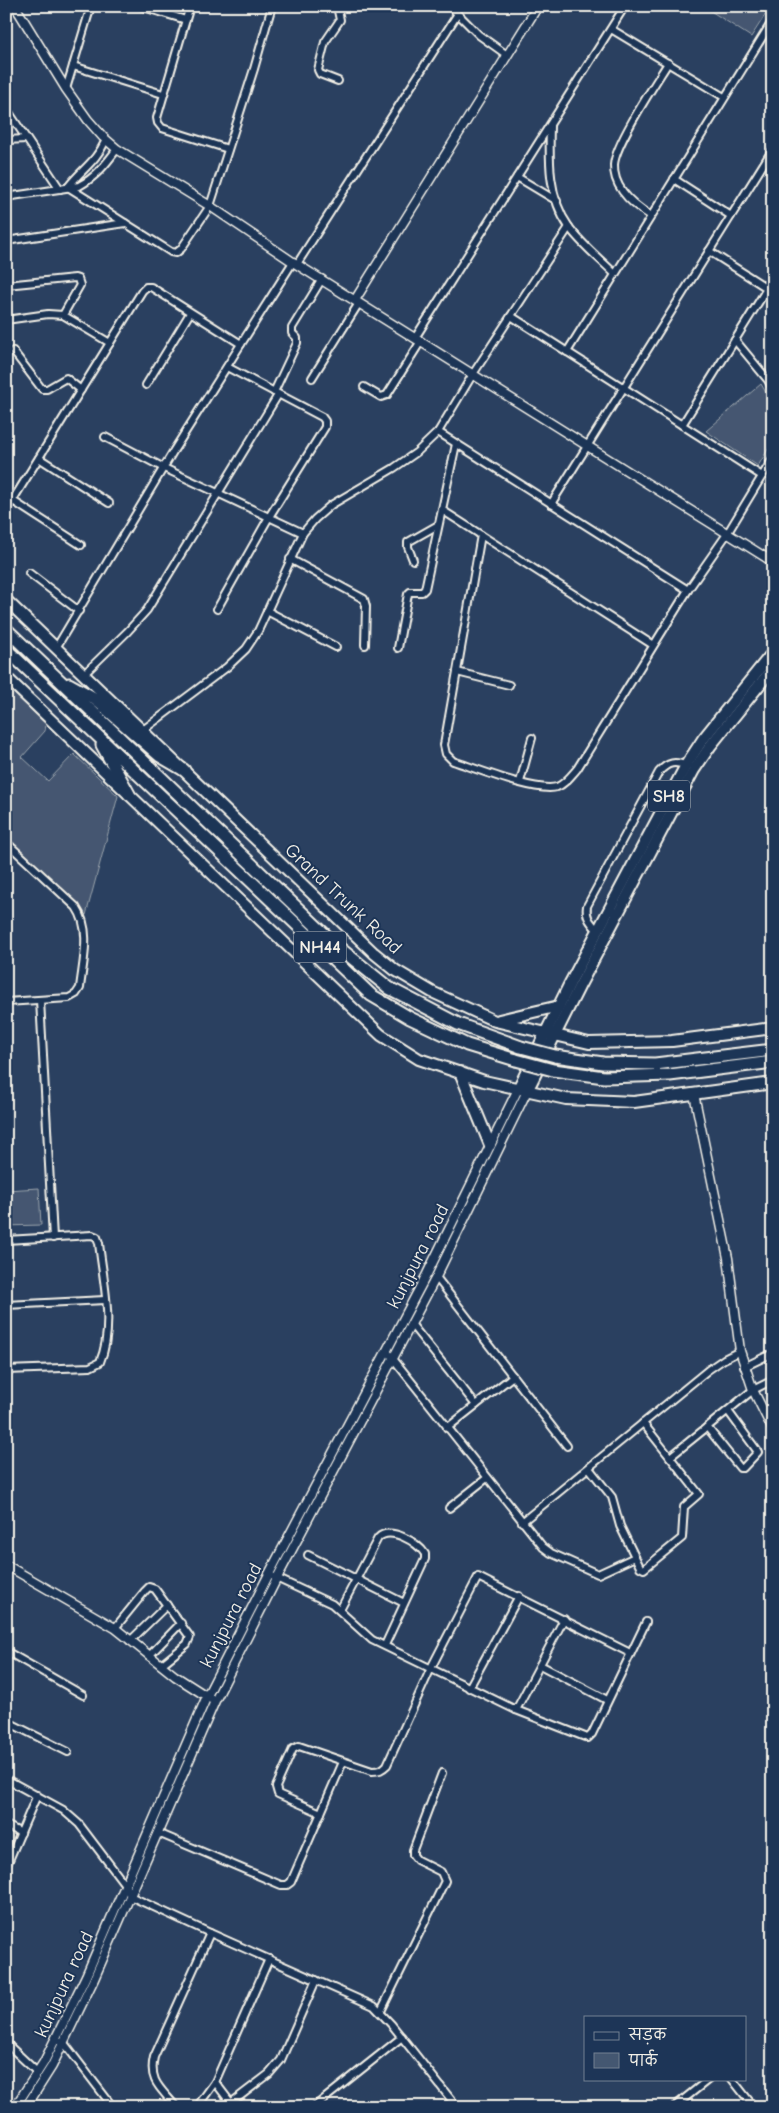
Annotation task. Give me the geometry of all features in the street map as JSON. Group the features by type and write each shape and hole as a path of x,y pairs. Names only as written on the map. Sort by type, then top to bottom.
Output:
{"highway":[{"name":"NH44","path":"6,629 337,946 389,988 458,1024 521,1047 555,1056 603,1063 655,1064 773,1050"},
{"name":"NH44","path":"6,649 371,995 410,1018 467,1045 553,1070 604,1078 670,1075 773,1062"},
{"path":"60,681 94,698 160,756 184,770"},
{"path":"93,731 129,794"}],"main road":[{"name":"Grand Trunk Road","path":"6,600 374,953 396,970 432,992 495,1021 590,1043 672,1041 773,1028"},
{"name":"SH8","path":"523,1090 690,768 703,739 773,652"},
{"name":"SH8","path":"550,1035 559,1006 598,931 690,768 773,668"},
{"path":"6,677 381,1035 419,1059 523,1090 566,1099 634,1102 773,1083"},
{"path":"495,1021 559,1006"},
{"path":"460,1072 494,1147"}],"street":[{"path":"15,6 66,89 88,120 117,149 210,206 322,280 773,562"},
{"path":"66,89 91,6"},
{"path":"140,6 186,20"},
{"path":"190,6 163,94 157,118 158,123 162,128 228,149"},
{"path":"68,187 171,252 176,253 181,250 210,206 272,6"},
{"path":"337,6 340,20 325,42 318,70 320,74 338,81"},
{"path":"450,6 478,35 507,56"},
{"path":"312,378 538,6"},
{"path":"364,387 382,397 387,395 418,339 517,177 625,6"},
{"path":"56,648 241,344 457,15"},
{"path":"567,352 773,20"},
{"path":"611,29 724,97"},
{"path":"651,216 636,206 619,188 614,166 619,146 668,63"},
{"path":"73,66 163,94"},
{"path":"6,108 60,189"},
{"path":"550,125 551,182 560,211 569,227 616,274"},
{"path":"6,140 26,139"},
{"path":"68,187 99,154 106,140"},
{"path":"6,197 79,186 90,181 117,149"},
{"path":"551,504 773,149"},
{"path":"99,154 108,161"},
{"path":"517,177 557,202"},
{"path":"674,179 731,216"},
{"path":"6,241 125,223"},
{"path":"143,730 227,668 246,649 258,631 303,533 331,504 394,468 417,452 438,432 473,374 569,227"},
{"path":"709,251 767,288"},
{"path":"6,285 78,279 80,285 63,315"},
{"path":"682,425 773,279"},
{"path":"84,674 128,632 162,589 276,394 297,343 297,338 292,333 292,328 322,280"},
{"path":"6,510 142,291 146,288 151,287 241,344"},
{"path":"146,385 190,313"},
{"path":"6,320 48,314 63,315 110,343"},
{"path":"511,316 762,476"},
{"path":"735,340 768,380 773,389"},
{"path":"14,351 42,389 48,389 66,378 81,390"},
{"path":"217,609 269,517 324,427 325,421 322,417 227,367"},
{"path":"438,432 688,590"},
{"path":"105,437 164,468 303,533"},
{"path":"398,648 408,594 410,592 422,592 425,589 456,444"},
{"path":"39,458 110,503"},
{"path":"481,535 444,746 446,754 453,761 520,782 546,789 558,786 569,779 577,770 653,645 773,458"},
{"path":"13,501 81,545"},
{"path":"442,510 653,645"},
{"path":"414,560 408,547 408,542 438,526"},
{"path":"290,559 364,599 366,606 365,645"},
{"path":"29,573 79,611"},
{"path":"267,611 336,647"},
{"path":"457,672 509,685"},
{"path":"520,782 532,738"},
{"path":"598,931 589,920 586,913 587,906 659,772 670,763 677,762 690,768"},
{"path":"6,842 76,907 83,916 86,927 80,988 76,994 69,998 6,1002"},
{"path":"40,1000 53,1238"},
{"path":"494,1147 523,1090"},
{"path":"694,1094 728,1258 740,1351 753,1390 769,1413 773,1430"},
{"name":"kunjpura road","path":"15,2107 38,2073 56,2039 126,1886 207,1696 269,1574 494,1147"},
{"name":"kunjpura road","path":"26,2107 64,2043 215,1701 277,1578 436,1277 490,1168 494,1147"},
{"path":"6,1240 92,1235 97,1237 107,1331 105,1350 100,1362 90,1366 6,1370"},
{"path":"440,1247 448,1251"},
{"path":"436,1277 567,1446"},
{"path":"6,1305 105,1300"},
{"path":"411,1324 476,1405"},
{"path":"387,1351 542,1547 550,1553 593,1573 603,1573 634,1557"},
{"path":"522,1522 708,1370 740,1351"},
{"path":"744,1367 773,1353"},
{"path":"447,1428 512,1376"},
{"path":"670,1457 753,1390 773,1380"},
{"path":"707,1427 740,1468 743,1468 758,1452 728,1410"},
{"path":"589,1468 612,1497 620,1526 642,1570 680,1541 683,1534 684,1507 699,1494 643,1423"},
{"path":"449,1508 487,1478"},
{"path":"340,1610 382,1534 388,1532 394,1534 423,1550 425,1559 385,1645"},
{"path":"308,1555 404,1604"},
{"path":"6,1565 115,1628 161,1665 215,1701"},
{"path":"269,1574 332,1604 361,1631 385,1645 516,1710 588,1738 646,1622"},
{"path":"322,1814 278,1794 276,1787 296,1746 372,1771 383,1769 387,1765 431,1668 476,1578 480,1577 630,1653"},
{"path":"115,1628 149,1587 155,1589 189,1634 189,1640 161,1665"},
{"path":"470,1688 519,1596"},
{"path":"130,1641 167,1605"},
{"path":"516,1710 564,1619"},
{"path":"149,1656 181,1623"},
{"path":"6,1651 83,1695"},
{"path":"540,1665 607,1700"},
{"path":"6,1721 68,1752"},
{"path":"158,1833 285,1885 291,1882 343,1762"},
{"path":"381,2011 445,1881 441,1872 413,1856 413,1850 442,1773"},
{"path":"6,1779 63,1810 79,1824 126,1886 130,1896 374,2006 381,2011 457,2107"},
{"path":"6,1867 37,1795"},
{"path":"6,1825 21,1833"},
{"path":"176,2107 154,2079 152,2069 154,2057 210,1933"},
{"path":"197,2107 215,2082 269,1959"},
{"path":"215,2082 233,2105 269,2074 281,2060 316,1980"},
{"path":"314,2107 402,2037"},
{"path":"56,2039 64,2043 112,2107"},
{"path":"6,2043 38,2073"},
{"path":"674,2107 708,2080"},
{"path":"733,2080 754,2107"}],"green space":[{"path":"707,6 771,6 751,37 706,8"},
{"path":"761,384 773,409 773,441 758,466 706,431"},
{"path":"6,686 46,724 45,731 22,757 48,781 74,754 118,796 86,915 6,837"},
{"path":"39,1188 41,1225 6,1226 6,1190"}]}
